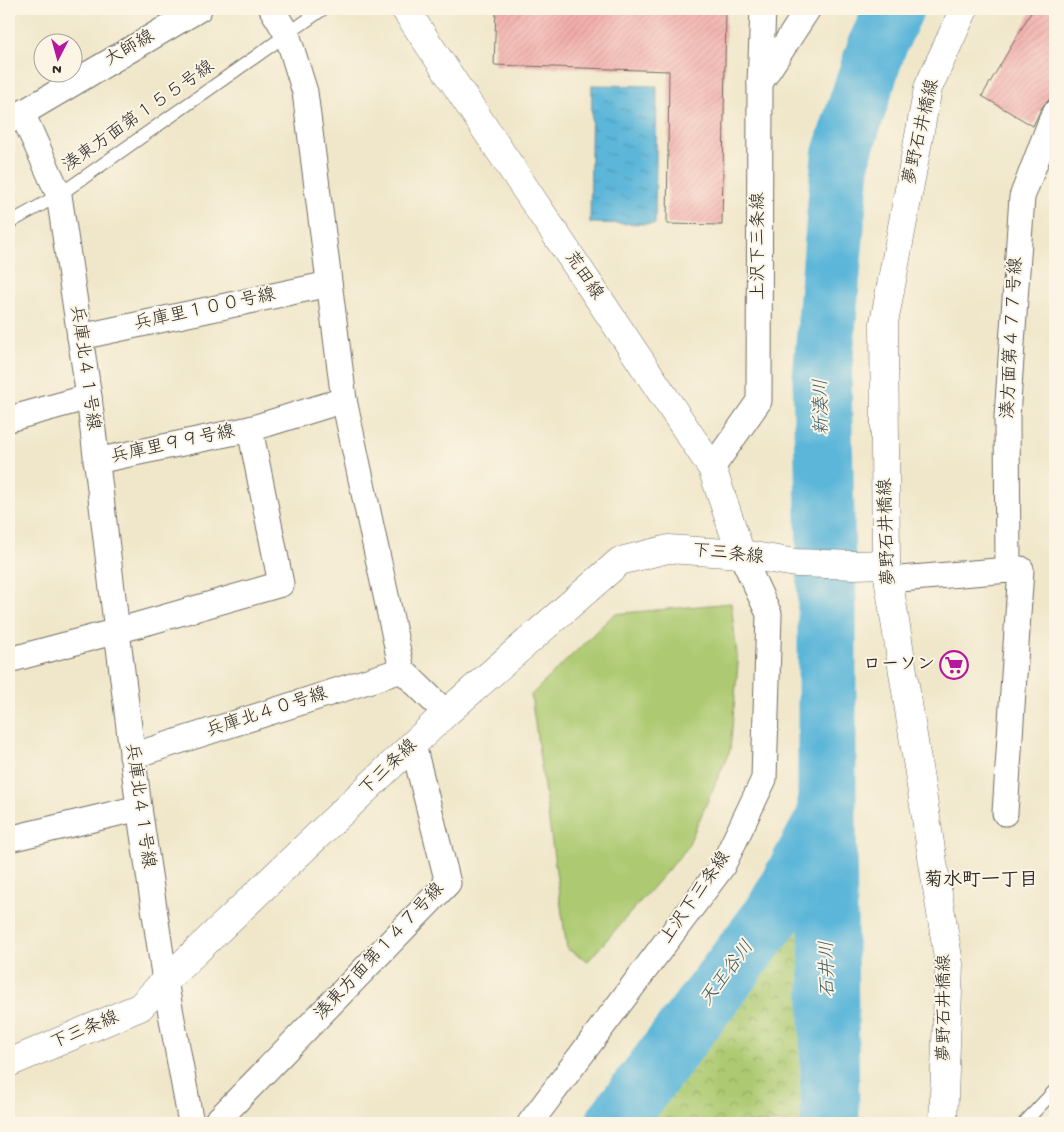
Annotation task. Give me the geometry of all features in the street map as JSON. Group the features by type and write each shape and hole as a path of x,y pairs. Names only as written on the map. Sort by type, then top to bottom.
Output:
{"street":[{"name":"大師線","path":"16,117 200,9"},
{"path":"272,9 287,34 305,92 344,400 402,670 446,713"},
{"name":"荒田線","path":"405,9 712,468 741,554"},
{"name":"上沢下三条線","path":"712,468 759,401 760,84 763,9"},
{"path":"760,84 808,9"},
{"name":"夢野石井橋線","path":"943,1123 948,964 887,572 884,322 928,88 964,9"},
{"name":"湊方面第４７７号線","path":"1008,570 1007,417 1022,197 1055,113"},
{"name":"兵庫北４１号線","path":"16,117 59,195 89,397 138,808 165,981 191,1123"},
{"name":"兵庫里１００号線","path":"80,337 329,284"},
{"path":"9,419 89,397"},
{"path":"9,659 117,631 281,584 250,429 344,400"},
{"name":"兵庫里９９号線","path":"96,461 250,429"},
{"name":"下三条線","path":"9,1064 140,1007 446,713 620,561 668,549 741,554 796,563 855,565 887,572"},
{"name":"上沢下三条線","path":"530,1123 722,868 764,779 769,614 741,554"},
{"path":"887,572 1022,569 1005,813"},
{"name":"兵庫北４０号線","path":"132,756 402,670"},
{"name":"湊東方面第１４７号線","path":"215,1123 448,883 413,745"},
{"path":"9,839 138,808"}],"lane":[{"name":"湊東方面第１５５号線","path":"9,223 59,195 323,9"},
{"path":"1024,1123 1055,1090"}],"green space":[{"path":"731,603 738,664 730,750 687,848 588,961 567,949 531,695 614,614"},
{"path":"806,883 812,1123 629,1123"}],"water":[{"path":"592,85 657,86 655,224 590,223"}],"building":[{"path":"496,9 726,9 722,225 667,224 669,71 494,65"},
{"path":"1033,9 1055,9 1055,89 1049,100 1042,107 1033,126 982,96"}],"waterway":[{"name":"新湊川","path":"830,1123 827,609 822,379 841,156 877,46 894,9"},
{"name":"天王谷川","path":"615,1123 774,913 826,818"}],"place":[{"name":"ローソン","path":"954,665"}],"district":[{"name":"菊水町一丁目","path":"981,881"}],"water label":[{"name":"石井川","path":"829,969"}]}
